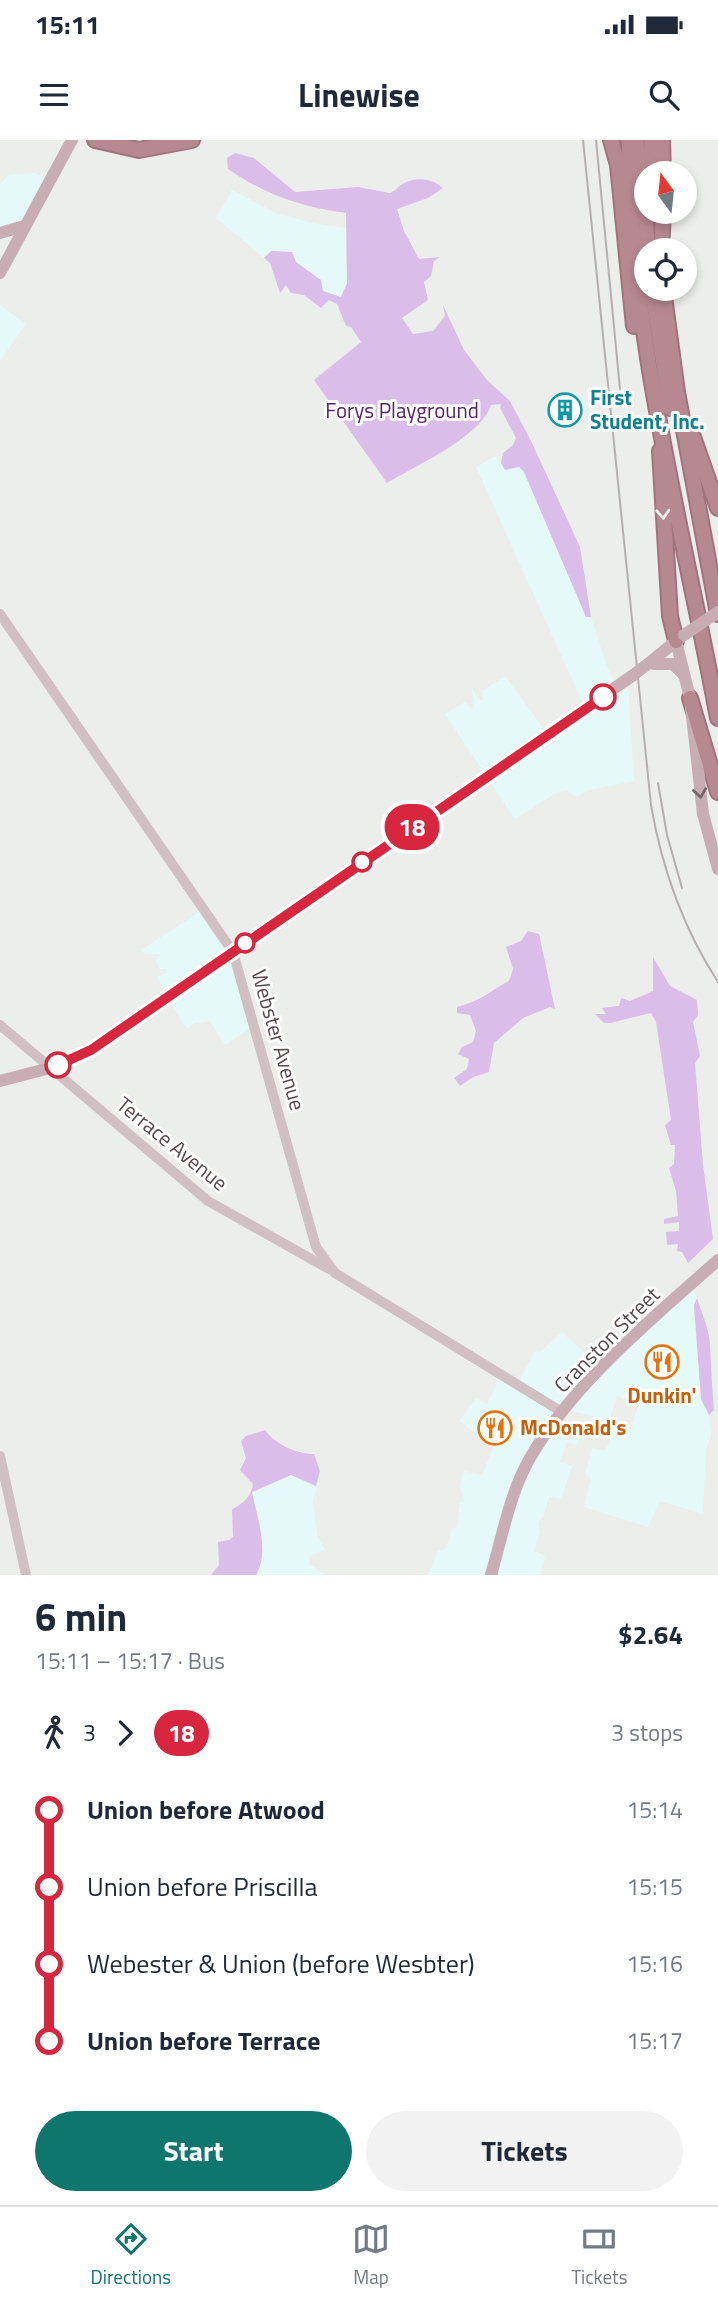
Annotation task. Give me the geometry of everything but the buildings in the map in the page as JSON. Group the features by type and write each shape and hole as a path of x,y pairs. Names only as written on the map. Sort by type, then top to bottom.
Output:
{"highway":[{"path":"95,140 139,150 192,140"},
{"path":"611,140 618,164 632,313 644,378 659,416 670,616 681,642"},
{"path":"629,140 636,270 659,416 718,718"},
{"path":"636,140 643,161"},
{"path":"649,161 651,140"},
{"path":"662,140 663,161"},
{"path":"654,301 671,411 689,487 700,517"},
{"path":"664,301 671,357 718,613"},
{"path":"671,357 697,450 718,508"},
{"path":"690,698 718,792"}],"main road":[{"path":"0,273 6,249 23,226 72,140"},
{"path":"0,233 23,226"},
{"path":"0,1081 54,1067 91,1050 653,662 718,613"},
{"path":"681,642 718,622"},
{"path":"681,642 690,698 701,805 718,869"},
{"path":"653,662 673,664 685,677"},
{"name":"Cranston Street","path":"491,1575 529,1460 562,1412 718,1260"}],"street":[{"name":"Webster Avenue","path":"0,614 233,952 316,1247 335,1273 562,1412"},
{"name":"Terrace Avenue","path":"0,1025 54,1067 208,1201 335,1273"},
{"path":"0,1456 26,1575"}],"shaded area":[{"path":"35,173 51,182 35,211 0,236 0,184 9,175"},
{"path":"232,190 276,213 312,223 346,228 347,283 341,298 323,291 296,262 292,252 272,251 264,258 216,218"},
{"path":"0,305 26,324 0,361"},
{"path":"495,456 505,469 519,467 524,472 586,617 591,617 606,664 620,694 628,688 634,781 589,790 577,797 567,791 556,793 515,819 445,714 465,702 472,709 474,701 471,686 479,700 483,700 482,691 505,676 548,735 586,710 476,467"},
{"path":"202,910 232,950 254,1026 227,1044 224,1044 210,1021 194,1023 188,1029 183,1024 157,977 167,973 166,969 159,969 156,959 162,954 145,954 141,950"},
{"path":"690,1286 697,1298 694,1305 701,1398 709,1415 711,1435 706,1450 703,1514 660,1501 648,1527 584,1507 591,1478 585,1474 592,1448 605,1451 612,1435 612,1423 632,1426 639,1403 617,1396 609,1420 564,1409 557,1419 582,1426 577,1445 567,1442 560,1462 572,1466 561,1499 549,1497 543,1517 538,1522 540,1531 534,1551 545,1556 541,1575 428,1575 438,1551 447,1548 452,1529 457,1527 460,1503 464,1501 460,1486 464,1471 482,1475 494,1446 459,1421 476,1398 487,1404 501,1375 518,1383 535,1351 540,1352 562,1332 601,1368"},
{"path":"291,1475 317,1487 313,1501 317,1535 325,1550 310,1556 309,1564 325,1575 256,1575 263,1552 252,1492"}],"green space":[{"name":"Forys Playground","path":"235,153 254,158 295,192 358,187 390,193 404,183 419,179 435,182 443,188 428,198 397,209 404,231 419,259 440,257 434,261 431,276 424,282 428,300 402,318 413,334 433,331 445,316 443,305 464,350 487,380 510,401 580,547 591,617 586,617 524,472 519,467 505,470 501,463 503,453 513,445 516,438 500,408 501,404 491,405 485,417 461,439 387,483 314,380 361,342 351,327 346,326 337,304 329,300 321,308 304,295 291,293 286,285 280,293 270,263 264,258 271,251 292,252 296,262 321,280 323,291 341,297 347,283 346,213 299,203 256,186 228,169 227,158"},
{"path":"528,931 539,934 555,1009 550,1007 523,1018 494,1043 489,1072 473,1077 460,1086 454,1078 467,1069 469,1059 458,1054 462,1047 473,1042 476,1031 470,1015 457,1013 457,1007 478,999 509,981 513,969 506,947 521,941"},
{"path":"653,957 670,986 697,1000 698,1015 693,1022 700,1056 695,1063 703,1165 713,1239 688,1263 682,1252 677,1251 678,1244 667,1245 666,1232 679,1231 679,1222 664,1224 664,1219 678,1216 676,1191 669,1168 674,1164 675,1145 671,1145 665,1125 671,1120 656,1022 651,1013 610,1023 604,1023 595,1014 606,1014 602,1008 619,1006 621,998 630,1001 653,991"},
{"path":"697,1298 710,1339 714,1410 709,1415 701,1399 694,1305"},
{"path":"265,1430 274,1440 286,1447 314,1454 320,1471 316,1486 291,1475 252,1492 262,1545 256,1575 211,1575 219,1565 218,1542 233,1537 232,1509 246,1500 252,1489 253,1484 240,1470 246,1458 241,1441 246,1436"}],"railway":[{"path":"583,140 651,805 661,852 684,919 718,982"},
{"path":"596,140 620,389"},
{"path":"658,783 667,835 682,888"}],"bus line":[{"name":"18","path":"58,1065 91,1050 603,697"}],"place":[{"name":"First Student, Inc.","path":"565,410"},
{"name":"Dunkin'","path":"662,1362"},
{"name":"McDonald's","path":"495,1428"}]}
